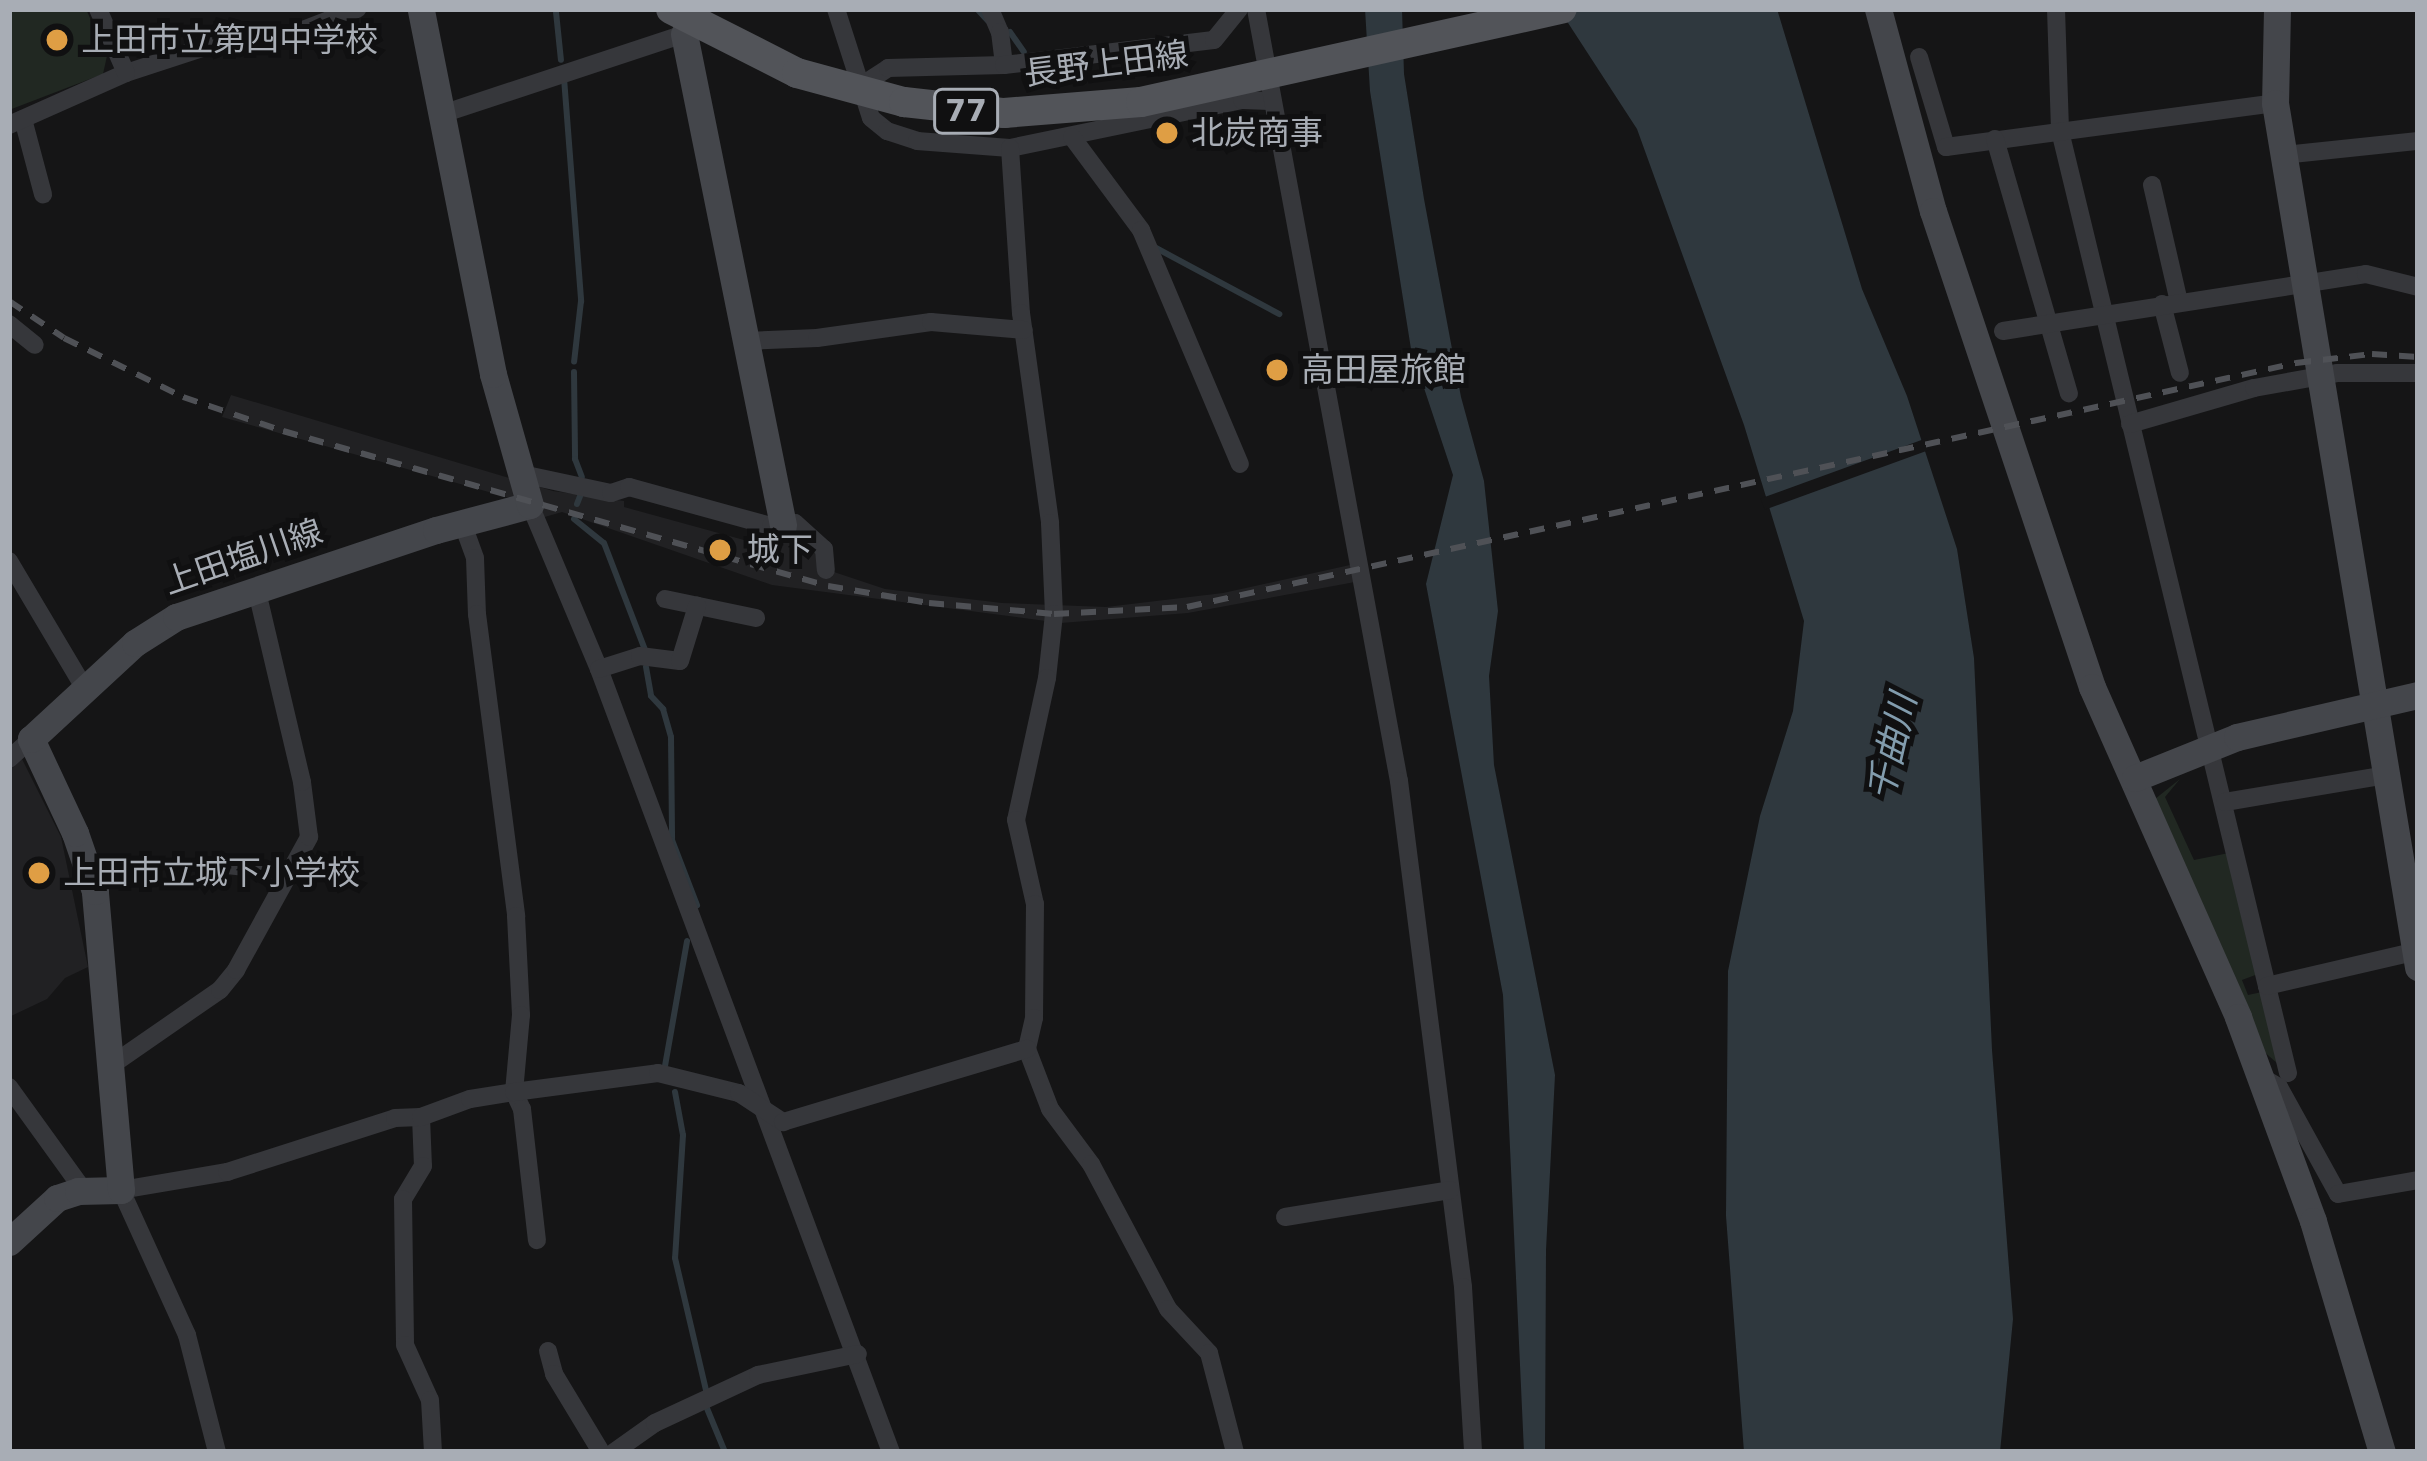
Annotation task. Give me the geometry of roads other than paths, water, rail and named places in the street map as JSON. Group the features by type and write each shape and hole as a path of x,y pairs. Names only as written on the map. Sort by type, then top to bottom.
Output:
{"main road":[{"name":"長野上田線","path":"682,21 796,73 939,108 1070,111 1271,83 1562,9"}],"street":[{"path":"98,9 126,73"},
{"path":"43,194 16,122 126,73 238,37 267,44 357,9"},
{"path":"421,9 493,374 530,506 599,669 892,1452"},
{"path":"836,9 853,50 871,118 887,131 917,141 1010,148 1241,100 1271,83"},
{"path":"990,9 1000,32 1004,65"},
{"path":"860,87 888,68 1004,65 1214,40 1239,9"},
{"path":"1256,9 1399,781 1471,1371 1473,1452"},
{"path":"1878,9 1900,107 2092,687 2135,778 2258,1075 2313,1222 2382,1452"},
{"path":"2056,9 2060,131 2213,744 2288,1073"},
{"path":"2267,986 2417,957 2275,103 2277,9"},
{"path":"442,114 682,21 783,525"},
{"path":"1919,57 1946,147 2275,103"},
{"path":"1072,137 1141,230 1240,464"},
{"path":"1995,140 2069,393"},
{"path":"2284,155 2418,140"},
{"path":"1010,148 1024,330 1050,523 1054,614 1047,678 1016,820 1034,904 1034,1018 1027,1049 1050,1108 1091,1164 1168,1310 1209,1353 1235,1452"},
{"path":"2152,184 2180,373"},
{"path":"2003,332 2366,274 2418,287"},
{"path":"748,341 817,338 932,322 1024,330"},
{"path":"9,324 35,346"},
{"path":"2130,424 2254,388 2319,376 2370,370 2418,373"},
{"path":"522,474 611,493 629,487 783,525 796,523 824,549 826,570"},
{"name":"上田塩川線","path":"31,740 154,628 256,587 462,522 530,506"},
{"path":"462,522 475,558 477,614 516,916 521,1015 514,1092 522,1109 537,1240"},
{"path":"9,561 85,689"},
{"path":"113,1064 220,990 309,837 256,587"},
{"path":"665,598 756,619"},
{"path":"599,669 640,656 680,661 697,606"},
{"path":"2135,778 2213,744 2418,695"},
{"path":"9,759 31,740 75,833 94,891 121,1190 187,1335 217,1452"},
{"path":"2225,802 2386,775"},
{"path":"227,865 292,872"},
{"path":"9,1241 57,1198 227,1172 470,1099 658,1073 739,1094 783,1122 1027,1049"},
{"path":"2258,1075 2279,1087 2338,1194 2418,1180"},
{"path":"9,1087 84,1191"},
{"path":"421,1117 423,1166 403,1199 405,1345 430,1400 433,1452"},
{"path":"1286,1217 1450,1190"},
{"path":"548,1351 554,1374 601,1452"},
{"path":"614,1452 655,1423 758,1376 858,1354"}],"water":[{"path":"1365,9 1402,9 1404,74 1424,199 1461,397 1484,481 1498,611 1489,676 1494,765 1555,1075 1546,1250 1545,1452 1524,1452 1503,995 1426,584 1453,475 1411,349 1370,91"},
{"name":"千曲川","path":"1559,9 1777,9 1862,289 1907,396 1957,549 1974,658 1992,1050 2013,1319 2000,1452 1744,1452 1726,1216 1728,971 1760,816 1793,711 1804,621 1744,425 1637,129"}],"waterway":[{"path":"977,9 988,21"},
{"path":"556,12 561,60"},
{"path":"1010,32 1024,52"},
{"path":"564,78 581,301 574,362"},
{"path":"1156,248 1279,314"},
{"path":"574,372 575,459 582,477"},
{"path":"577,504 580,496"},
{"path":"574,519 604,543 645,650"},
{"path":"646,667 651,696 663,709 671,737 672,840 697,905"},
{"path":"665,1066 687,941"},
{"path":"675,1092 683,1135 675,1258 706,1390"},
{"path":"706,1406 725,1452"}],"railway":[{"path":"9,301 64,338 183,397 283,431 828,586 929,603 1054,614 1187,607 2296,363 2372,354 2418,357"}],"place":[{"name":"上田市立第四中学校","path":"57,40"},
{"name":"北炭商事","path":"1167,133"},
{"name":"高田屋旅館","path":"1277,370"},
{"name":"城下","path":"720,550"},
{"name":"上田市立城下小学校","path":"39,873"}]}
